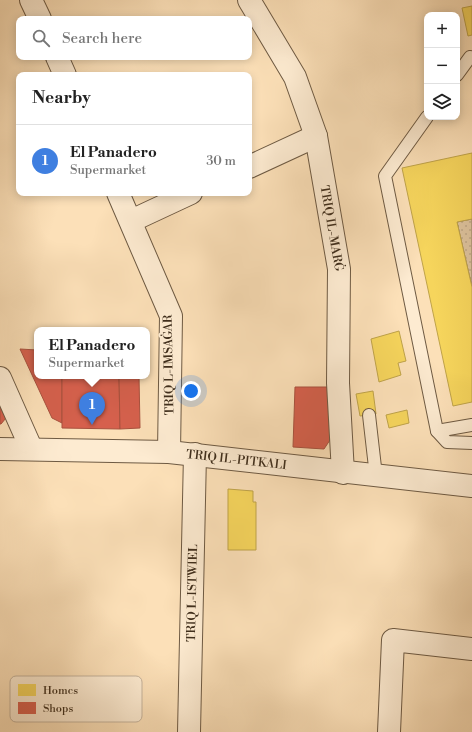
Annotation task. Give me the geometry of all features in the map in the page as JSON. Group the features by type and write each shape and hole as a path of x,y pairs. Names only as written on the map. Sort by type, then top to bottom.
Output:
{"street":[{"path":"31,0 39,16"},
{"name":"TRIQ IL-MARĠ","path":"249,0 294,78 316,136 340,268 338,383 342,472"},
{"path":"58,60 64,72"},
{"path":"252,166 316,136"},
{"name":"TRIQ L-IMSAĠAR","path":"119,196 171,316 169,452"},
{"path":"131,221 185,196"},
{"path":"0,378 31,448"},
{"name":"TRIQ IL-PITKALI","path":"0,449 31,448 195,454 472,486"},
{"name":"TRIQ L-ISTWIEL","path":"189,732 195,454"},
{"path":"389,732 393,640 472,649"}],"lane":[{"path":"460,71 470,57"},
{"path":"425,120 385,176 437,431 448,442 472,443"},
{"path":"369,415 376,476"},
{"path":"437,431 472,425"}],"shaded area":[{"path":"472,219 472,287 457,222"}],"building: Homes":[{"path":"472,6 472,35 468,36 462,8"},
{"path":"472,153 472,219 457,222 472,287 472,402 453,406 402,168"},
{"path":"399,331 406,361 398,363 401,375 379,382 371,339"},
{"path":"373,391 376,414 360,416 356,394"},
{"path":"407,410 409,423 389,428 386,415"},
{"path":"228,489 253,491 253,502 256,502 256,550 228,550"}],"building: Shops":[{"path":"20,349 34,350 34,379 62,379 62,423 52,418"},
{"path":"62,379 119,379 120,429 62,428"},
{"path":"119,379 139,379 140,428 120,429"},
{"path":"295,387 330,387 330,440 324,449 293,447"},
{"path":"0,404 6,418 1,424 0,424"}],"place":[{"name":"El Panadero","path":"92,425"}]}
